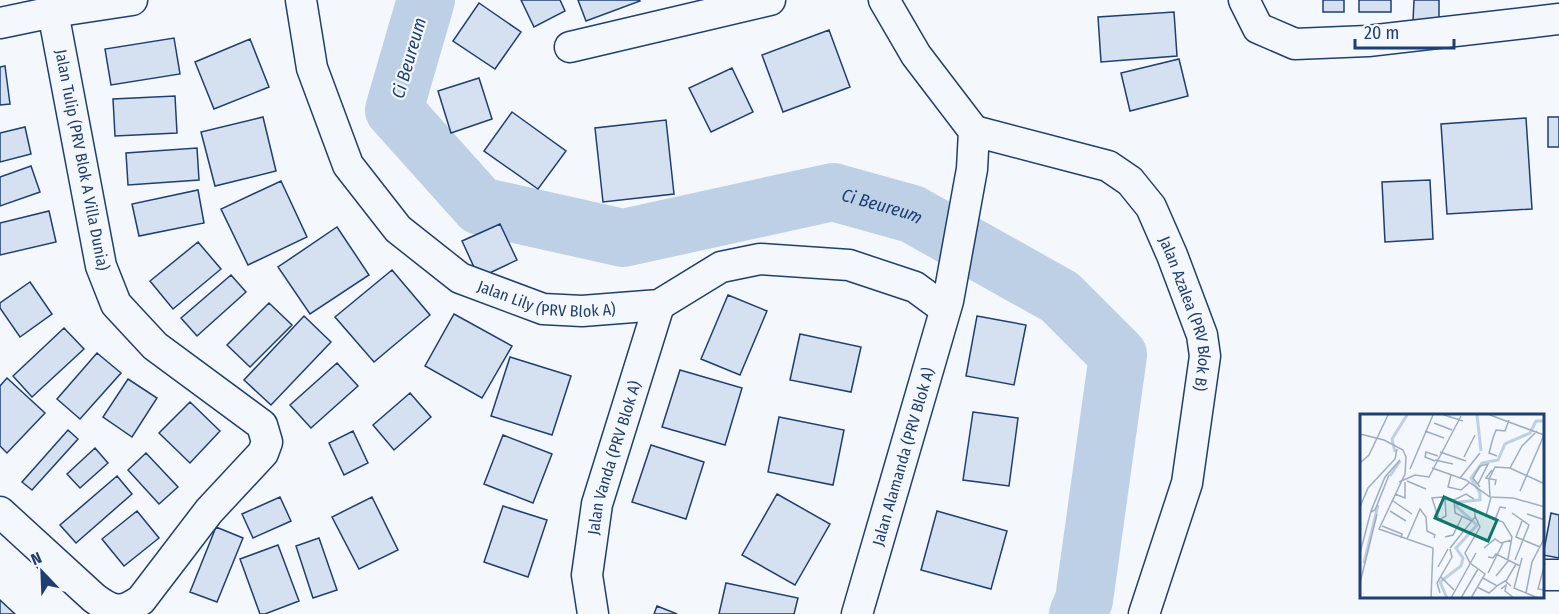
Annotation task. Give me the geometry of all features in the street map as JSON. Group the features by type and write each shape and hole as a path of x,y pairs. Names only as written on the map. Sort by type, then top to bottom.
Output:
{"street":[{"path":"0,23 132,0"},
{"name":"Jalan Lily (PRV Blok A)","path":"300,0 312,68 348,165 398,229 460,278 543,309 582,311 660,305 721,267 760,259 849,265 915,287 947,305"},
{"path":"570,47 770,0"},
{"path":"884,0 916,55 974,131"},
{"path":"1244,0 1258,28 1295,44 1368,41 1507,12 1559,19"},
{"name":"Jalan Tulip (PRV Blok A Villa Dunia)","path":"0,512 94,598 107,608 120,611 141,600 210,511 263,453 267,442 262,425 156,346 116,304 101,266 53,12"},
{"name":"Jalan Alamanda (PRV Blok A)","path":"857,614 947,305 972,169 974,131"},
{"name":"Jalan Azalea (PRV Blok B)","path":"974,131 1108,166 1130,182 1151,207 1172,255 1202,336 1205,356 1187,483 1144,614"},
{"name":"Jalan Vanda (PRV Blok A)","path":"592,614 587,575 597,504 660,305"}],"building":[{"path":"521,0 560,0 565,11 534,27"},
{"path":"578,0 639,0 640,1 586,21"},
{"path":"1323,0 1344,0 1344,12 1323,12"},
{"path":"1359,0 1391,0 1391,12 1359,12"},
{"path":"1414,0 1439,0 1439,21 1413,21"},
{"path":"479,3 521,32 495,69 453,41"},
{"path":"1174,12 1177,56 1101,62 1098,17"},
{"path":"829,30 850,87 783,112 762,55"},
{"path":"174,38 180,74 111,85 105,49"},
{"path":"250,39 269,87 214,109 195,62"},
{"path":"1179,59 1188,96 1130,111 1121,73"},
{"path":"5,66 10,104 0,105 0,67"},
{"path":"732,68 753,112 711,132 689,88"},
{"path":"479,78 492,119 451,133 438,91"},
{"path":"175,96 177,133 115,136 113,99"},
{"path":"512,112 566,151 538,189 484,151"},
{"path":"263,117 276,171 215,186 201,132"},
{"path":"1548,117 1559,117 1559,147 1548,147"},
{"path":"1526,118 1532,209 1447,214 1441,124"},
{"path":"666,120 674,194 603,202 595,128"},
{"path":"25,127 31,154 0,162 0,133"},
{"path":"197,148 199,180 128,185 126,153"},
{"path":"31,166 40,192 0,206 0,177"},
{"path":"1430,180 1433,239 1385,242 1382,182"},
{"path":"281,181 307,237 248,265 221,209"},
{"path":"198,190 204,223 139,236 132,204"},
{"path":"49,211 56,242 0,255 0,223"},
{"path":"500,224 517,260 479,278 462,241"},
{"path":"337,227 369,275 310,314 278,267"},
{"path":"198,242 221,269 173,309 150,281"},
{"path":"392,270 430,315 374,362 335,317"},
{"path":"231,275 246,292 197,336 181,318"},
{"path":"30,282 52,314 20,337 0,308 0,303"},
{"path":"728,295 767,311 740,375 701,359"},
{"path":"269,303 292,325 250,367 227,345"},
{"path":"454,314 512,346 482,398 425,366"},
{"path":"304,316 331,342 271,405 244,380"},
{"path":"977,316 1026,325 1014,385 966,376"},
{"path":"64,328 84,349 32,397 13,376"},
{"path":"800,334 861,347 851,392 790,380"},
{"path":"97,353 121,373 80,419 57,399"},
{"path":"510,357 571,376 552,435 491,416"},
{"path":"337,363 358,386 311,428 290,405"},
{"path":"680,370 742,388 725,445 662,427"},
{"path":"7,378 45,413 7,453 0,446 0,386"},
{"path":"128,379 157,398 132,437 103,417"},
{"path":"410,393 431,417 394,450 373,425"},
{"path":"190,402 220,431 190,463 159,433"},
{"path":"973,412 1018,418 1009,486 963,480"},
{"path":"779,417 844,430 833,485 768,472"},
{"path":"68,430 78,439 32,490 22,482"},
{"path":"353,431 368,463 344,475 329,443"},
{"path":"503,435 552,454 533,503 484,484"},
{"path":"651,445 704,462 686,519 632,502"},
{"path":"95,448 108,463 80,488 67,474"},
{"path":"146,453 178,487 159,504 128,470"},
{"path":"117,476 132,494 76,543 60,525"},
{"path":"777,494 830,524 795,585 742,555"},
{"path":"280,497 291,521 253,538 242,514"},
{"path":"372,497 398,550 359,569 332,517"},
{"path":"503,506 547,520 528,577 484,562"},
{"path":"137,511 159,538 124,566 102,539"},
{"path":"937,511 1007,531 991,589 921,570"},
{"path":"1551,513 1559,515 1559,558 1544,555"},
{"path":"216,527 243,538 217,602 190,592"},
{"path":"319,538 337,590 313,598 296,546"},
{"path":"278,545 299,601 260,614 240,559"},
{"path":"726,583 798,598 794,614 719,614"},
{"path":"0,600 15,614 0,614"},
{"path":"657,606 677,614 654,614"}],"waterway":[{"name":"Ci Beureum","path":"426,0 394,110 480,206 623,238 833,192 912,214 1060,297 1118,355 1084,600 1078,614"}]}
